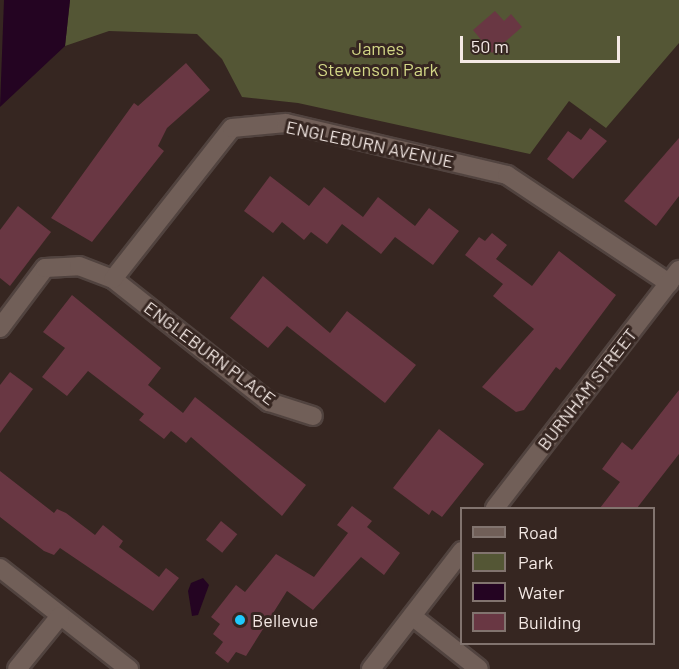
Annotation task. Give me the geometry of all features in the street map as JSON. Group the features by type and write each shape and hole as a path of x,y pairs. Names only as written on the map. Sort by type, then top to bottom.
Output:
{"street":[{"name":"ENGLEBURN AVENUE","path":"113,279 232,128 286,123 507,175 674,276"},
{"path":"0,328 45,268 79,266 113,279"},
{"name":"BURNHAM STREET","path":"496,507 674,276"},
{"name":"ENGLEBURN PLACE","path":"113,279 269,402 313,416"},
{"path":"371,669 460,554"},
{"path":"0,568 129,669"},
{"path":"17,669 60,616"},
{"path":"412,616 479,669"}],"green space":[{"name":"James Stevenson Park","path":"70,0 679,0 679,43 606,128 569,101 530,154 298,103 242,97 222,59 197,34 109,31 65,46"}],"water":[{"path":"4,0 70,0 65,46 0,107"},
{"path":"203,578 209,585 198,615 192,616 188,591 191,583"}],"building":[{"path":"495,11 504,21 511,14 522,27 492,53 473,30"},
{"path":"186,63 210,90 167,128 158,146 164,151 92,242 51,218 134,103 138,106"},
{"path":"590,128 607,141 573,179 547,159 568,131 581,140"},
{"path":"679,138 679,196 656,226 624,201"},
{"path":"270,176 309,206 324,187 363,217 378,197 415,226 429,208 459,231 433,265 395,237 381,254 342,224 327,244 311,232 304,240 282,222 273,233 244,211"},
{"path":"18,206 51,232 10,286 0,278 0,230"},
{"path":"492,233 507,245 496,259 532,286 559,251 616,295 560,370 556,367 524,410 516,412 482,387 534,329 493,296 503,284 465,255 479,237 485,241"},
{"path":"263,276 330,333 347,311 416,365 385,403 287,326 268,348 230,318"},
{"path":"72,295 161,368 148,385 183,413 195,397 306,485 282,516 191,437 186,443 171,431 164,439 139,420 144,414 88,371 67,396 42,377 65,348 43,332"},
{"path":"10,372 33,389 0,433 0,385"},
{"path":"679,390 679,454 638,507 601,507 620,482 602,469 622,442 632,450"},
{"path":"439,429 484,464 442,517 432,510 429,515 393,488"},
{"path":"0,471 54,513 57,509 66,513 95,535 103,525 123,541 119,547 159,577 166,568 179,578 153,611 60,548 54,555 44,551 0,517"},
{"path":"352,506 372,521 367,527 400,553 384,575 361,557 313,610 287,591 246,656 236,652 228,663 215,653 223,642 213,634 220,624 211,617 236,585 245,592 276,554 314,577 348,533 337,525"},
{"path":"221,521 237,534 222,553 206,540"}],"place":[{"name":"Bellevue","path":"240,620"}]}
